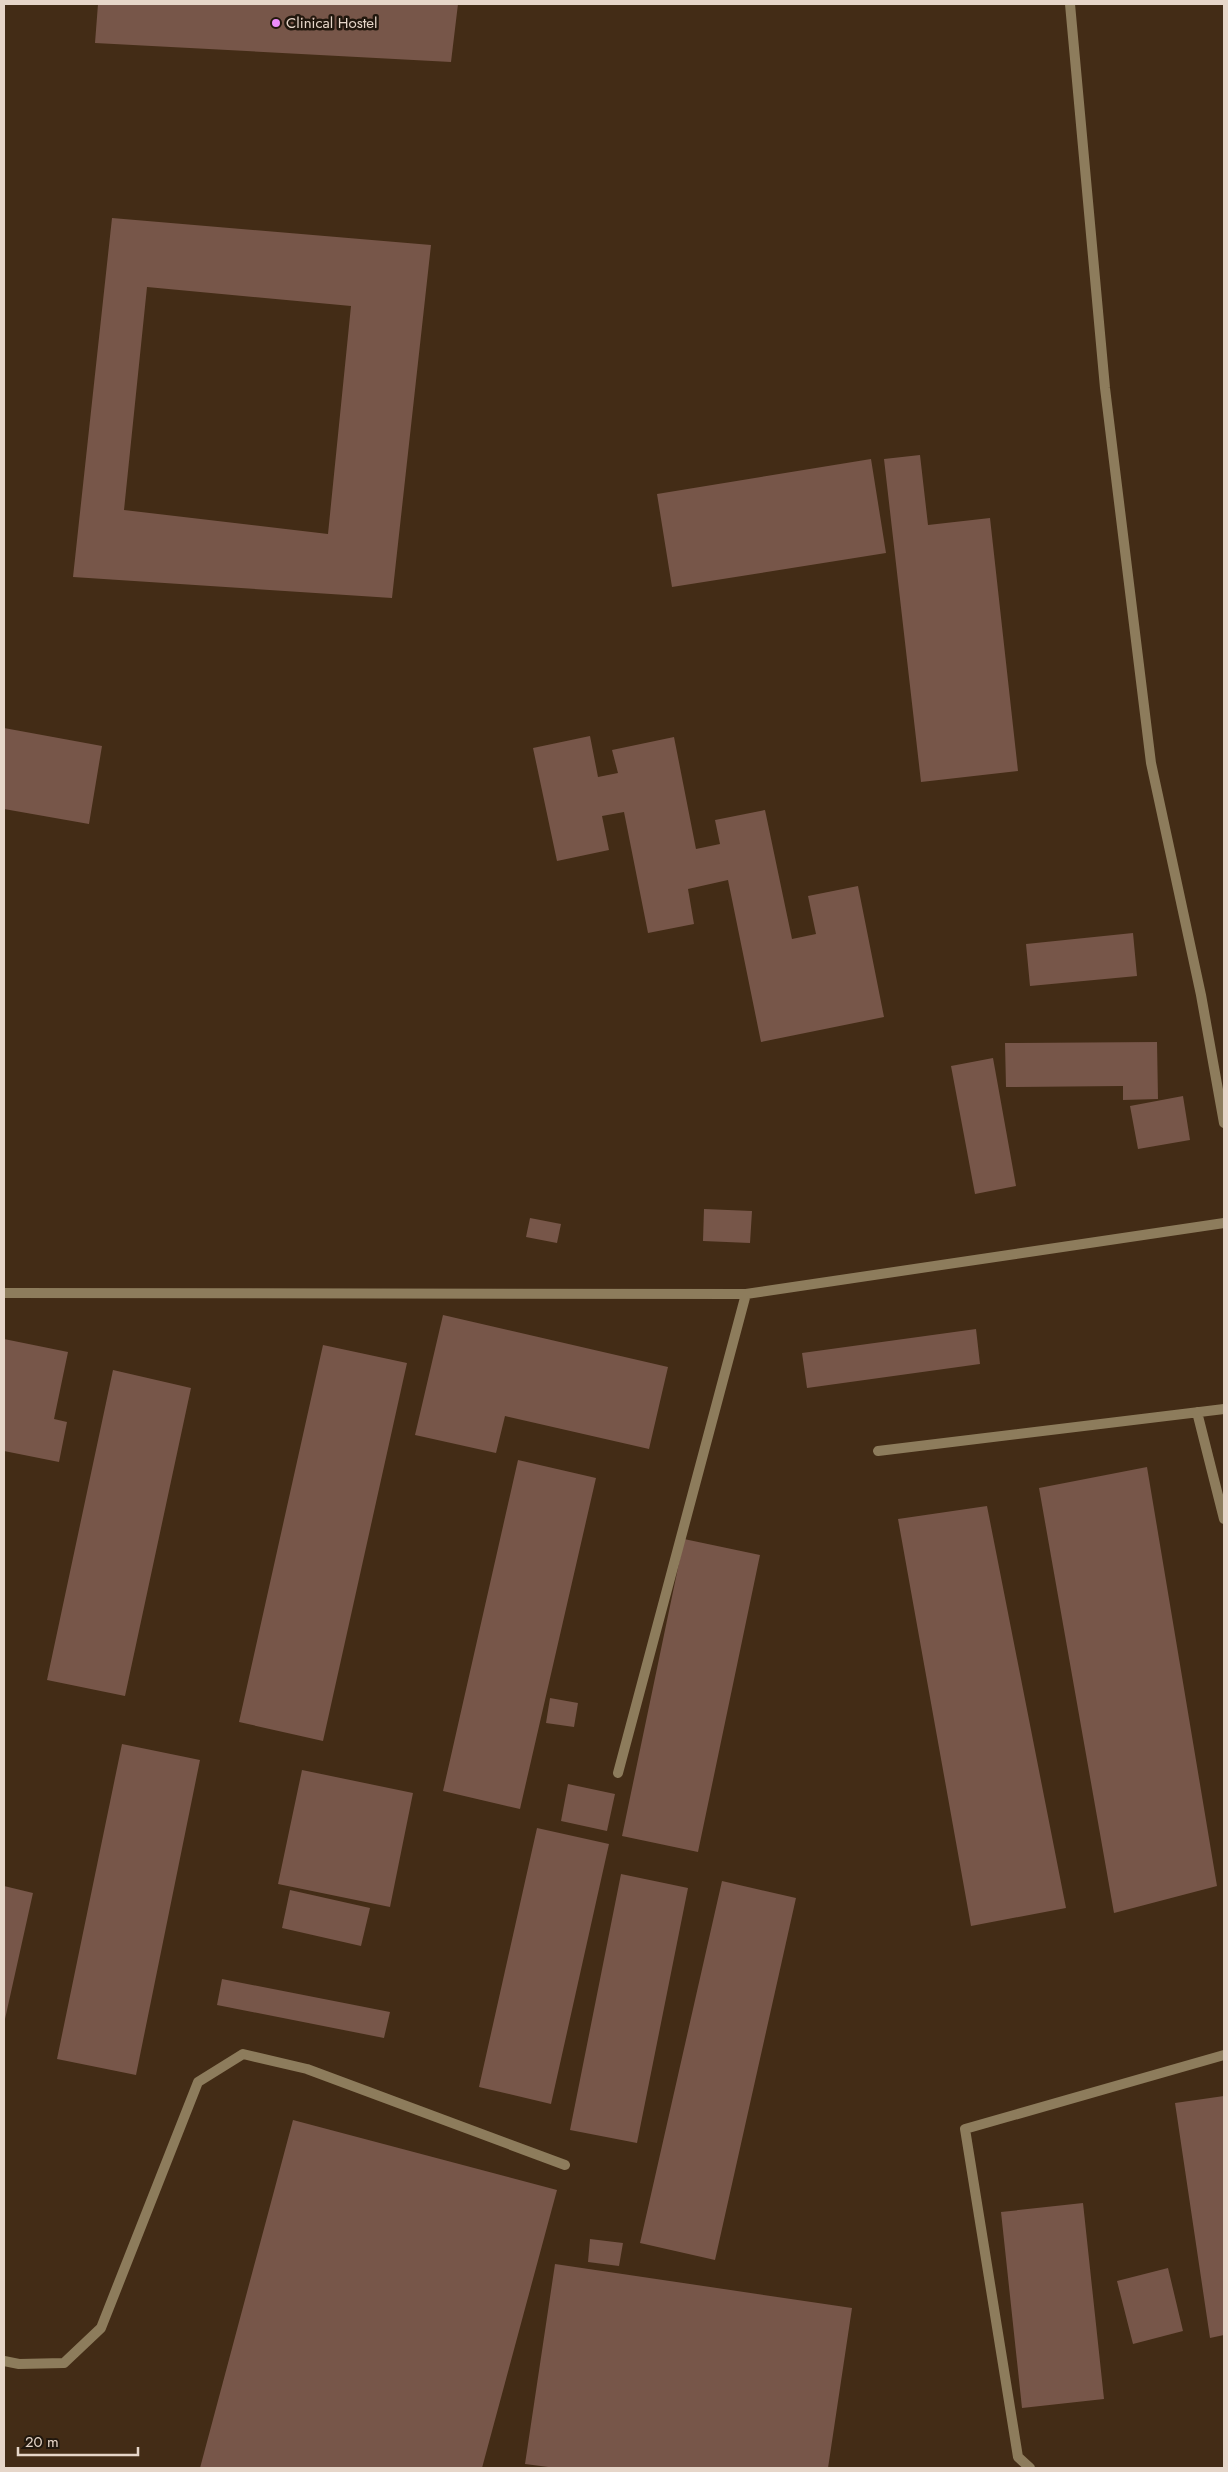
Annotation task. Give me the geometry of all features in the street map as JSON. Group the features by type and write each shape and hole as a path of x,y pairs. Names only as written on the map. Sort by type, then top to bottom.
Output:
{"street":[{"path":"1070,4 1105,388 1152,763 1201,995 1224,1123"},
{"path":"4,1293 746,1294 1224,1223"},
{"path":"618,1773 746,1294"},
{"path":"878,1451 1224,1409"},
{"path":"1197,1412 1224,1519"},
{"path":"4,2361 18,2364 64,2364 101,2328 198,2082 243,2054 307,2069 566,2165"},
{"path":"1030,2468 1018,2456 965,2129 1224,2055"}],"building":[{"name":"Clinical Hostel","path":"98,4 458,4 451,62 95,43"},
{"path":"112,218 431,245 392,598 73,577","holes":["147,287 351,306 328,534 124,510"]},
{"path":"920,455 928,525 990,518 1018,771 921,782 884,459"},
{"path":"871,459 886,553 672,587 657,494"},
{"path":"4,728 102,746 89,824 4,809"},
{"path":"590,736 598,777 618,773 612,750 674,737 696,849 720,844 715,820 765,810 792,939 816,934 808,896 858,886 884,1017 761,1042 728,880 688,889 694,924 648,933 624,812 602,816 609,850 557,861 533,748"},
{"path":"1133,933 1137,976 1030,986 1026,944"},
{"path":"1157,1042 1158,1099 1123,1100 1123,1086 1006,1087 1005,1043"},
{"path":"993,1058 1016,1186 975,1194 951,1066"},
{"path":"1183,1096 1190,1140 1138,1149 1130,1106"},
{"path":"704,1209 752,1211 750,1243 703,1241"},
{"path":"530,1218 561,1224 557,1243 526,1237"},
{"path":"443,1315 668,1367 649,1449 505,1416 496,1453 415,1435"},
{"path":"976,1329 980,1364 807,1388 802,1353"},
{"path":"4,1339 68,1352 54,1419 67,1422 59,1462 4,1451"},
{"path":"323,1345 407,1363 323,1741 239,1722"},
{"path":"113,1370 191,1388 125,1696 47,1680"},
{"path":"518,1460 596,1478 520,1809 443,1791"},
{"path":"1147,1467 1217,1886 1114,1913 1039,1488"},
{"path":"987,1506 1066,1908 971,1926 898,1519"},
{"path":"684,1539 760,1555 698,1852 622,1836"},
{"path":"550,1698 578,1703 574,1727 546,1723"},
{"path":"122,1744 200,1760 136,2075 57,2059"},
{"path":"302,1770 413,1793 390,1907 278,1884"},
{"path":"568,1784 615,1794 607,1831 561,1821"},
{"path":"537,1828 609,1844 551,2104 479,2087"},
{"path":"621,1874 688,1888 637,2143 570,2130"},
{"path":"722,1881 796,1898 715,2260 640,2243"},
{"path":"4,1886 33,1893 5,2019 4,2019"},
{"path":"290,1890 370,1908 361,1946 282,1928"},
{"path":"222,1979 390,2012 384,2038 217,2005"},
{"path":"1224,2096 1224,2335 1210,2338 1175,2103"},
{"path":"293,2120 557,2190 482,2468 200,2468"},
{"path":"1083,2203 1104,2399 1022,2408 1001,2212"},
{"path":"590,2239 623,2243 619,2266 588,2262"},
{"path":"555,2264 852,2308 828,2468 556,2468 525,2464"},
{"path":"1168,2268 1183,2331 1133,2344 1117,2281"}],"place":[{"name":"Clinical Hostel","path":"276,23"}]}
